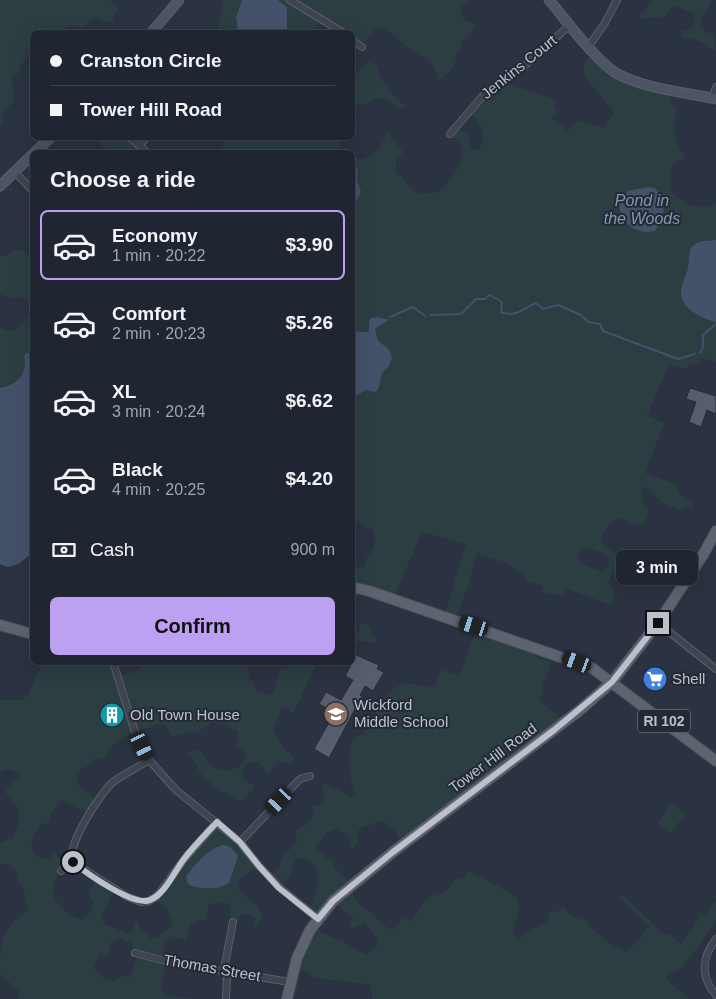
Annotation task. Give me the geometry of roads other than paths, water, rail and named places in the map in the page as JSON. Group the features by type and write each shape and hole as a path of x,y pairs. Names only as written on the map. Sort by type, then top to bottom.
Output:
{"main road":[{"name":"Tower Hill Road","path":"287,999 297,958 318,919 333,901 393,852 544,738 612,682 658,623 703,555 716,531"},
{"name":"RI 102","path":"355,588 592,668 716,760"},
{"path":"0,625 30,633"}],"street":[{"path":"154,30 179,0"},
{"path":"290,0 339,30"},
{"path":"549,0 588,46 615,72 643,83 714,98 716,87"},
{"path":"588,46 605,23 617,0"},
{"name":"Jenkins Court","path":"450,134 487,91 521,69 570,24"},
{"path":"355,42 362,47"},
{"path":"38,150 48,140"},
{"path":"132,140 144,150"},
{"path":"139,146 144,140"},
{"path":"0,186 30,158"},
{"path":"14,172 30,188"},
{"path":"658,623 716,669"},
{"path":"114,665 134,729 149,760 176,790 240,842 279,888 318,919"},
{"path":"60,871 72,860 72,852 85,821 100,796 122,776 149,760"},
{"path":"240,842 296,783 306,776 310,776"},
{"path":"72,860 126,896 141,902 149,901 157,896 185,858 217,822"},
{"path":"226,999 225,964 234,922"},
{"path":"716,939 709,948 704,968 709,987 716,995"},
{"name":"Thomas Street","path":"135,953 173,963 290,982"}],"water":[{"path":"242,0 278,0 287,7 287,30 238,30 236,17"},
{"path":"355,166 358,170 357,180 361,192 355,203"},
{"name":"Pond in the Woods","path":"648,187 655,188 659,193 664,209 655,231 648,232 630,226 622,216 619,202 628,191"},
{"path":"716,240 716,322 693,312 684,302 681,290 692,247 699,242"},
{"path":"378,317 389,320 375,329 378,341 389,349 392,358 389,366 382,373 378,390 375,392 366,390 355,397 355,331 369,332 371,318"},
{"path":"26,353 30,353 30,555 19,564 8,567 0,564 0,388 17,381 23,373 24,356"},
{"path":"224,845 230,847 238,856 229,883 220,887 209,888 188,884 186,877 198,862 214,849"}],"waterway":[{"path":"430,315 461,314 476,299 485,299 490,295 502,302 501,312 506,314 519,312 536,303 543,309 558,305 581,315 588,322 600,324 603,331 678,359 695,354"},
{"path":"390,317 413,307 425,316"},
{"path":"700,353 703,347 703,335 716,324"}],"place":[{"name":"Shell","path":"655,679"},
{"name":"Wickford Middle School","path":"336,714"},
{"name":"Old Town House","path":"112,715"}]}
